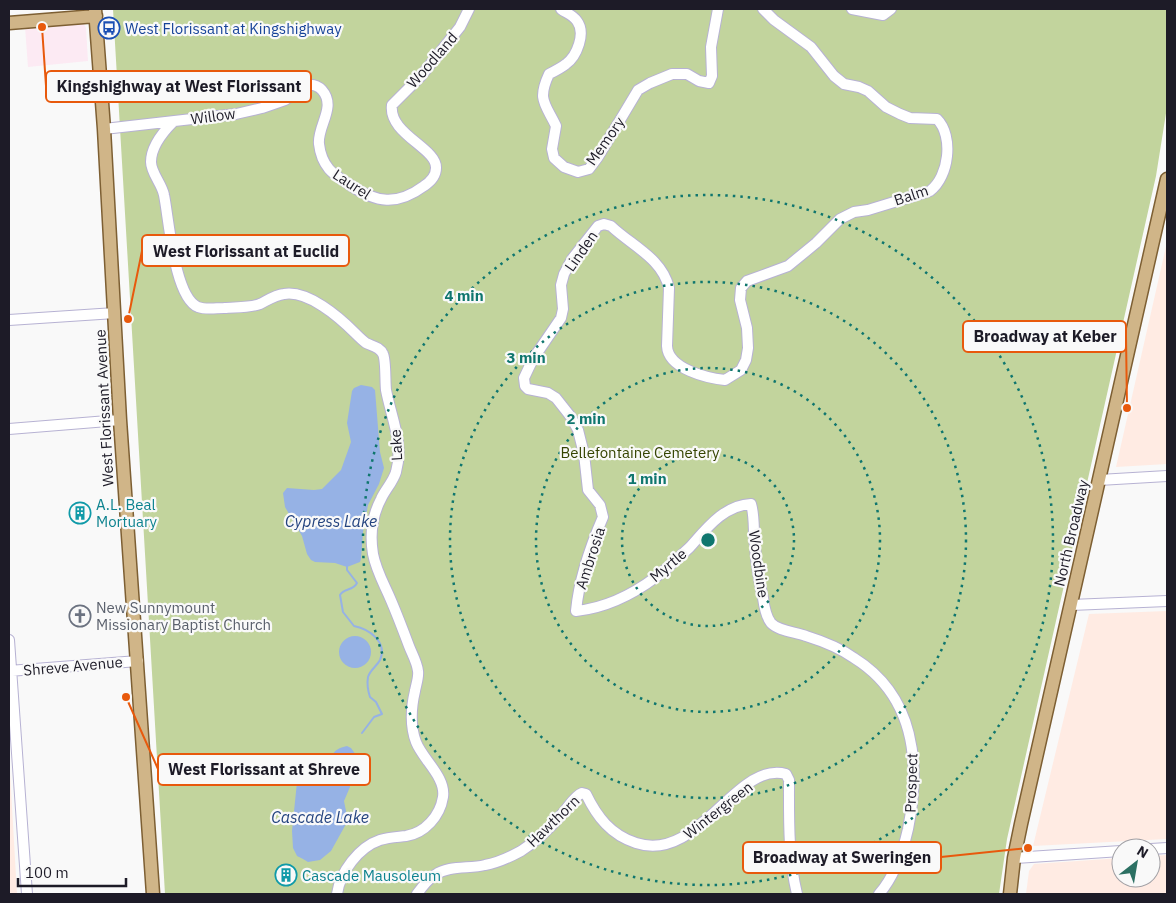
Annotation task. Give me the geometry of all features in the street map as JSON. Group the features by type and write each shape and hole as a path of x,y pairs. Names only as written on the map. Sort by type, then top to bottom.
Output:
{"main road":[{"path":"9,23 96,12"},
{"name":"West Florissant Avenue","path":"96,12 120,420 153,894"},
{"name":"North Broadway","path":"1010,894 1014,858 1167,179"}],"street":[{"name":"Woodland","path":"392,109 397,99 421,76 460,28 469,9"},
{"name":"Memory","path":"561,9 578,22 581,32 575,54 568,63 549,74 543,91 544,103 556,126 552,149 554,158 564,167 578,172 588,168 609,141 638,90 650,82 672,74 687,74 699,81 709,83 712,76 711,47 718,9"},
{"name":"Balm","path":"744,364 748,348 747,328 740,300 741,288 746,281 788,266 840,219 854,212 868,210 888,202 930,191 937,185 947,159 943,126 936,119 910,118 886,107 868,91 844,84 834,76 811,47 774,20 763,9"},
{"path":"852,9 883,14 891,9"},
{"name":"Willow","path":"104,129 236,114 285,100 308,85 316,86"},
{"name":"Laurel","path":"316,86 324,93 328,111 319,143 325,164 334,175 361,193 374,199 390,200 406,196 431,180 436,170 436,163 400,128 391,112 392,109"},
{"name":"Lake","path":"173,122 157,142 150,165 161,185 164,196 172,248 179,275 187,295 196,306 204,308 240,307 259,304 275,296 287,293 298,294 329,312 366,343 383,353 386,392 396,429 398,457 394,477 380,499 375,513 371,543 378,571 398,616 418,670 412,701 413,729 416,742 439,778 443,788 443,796 434,818 417,833 380,840 367,846 356,856 343,875 337,894"},
{"name":"Linden","path":"528,389 525,386 524,378 527,370 561,318 563,309 561,285 564,274 572,258 584,242 598,226 604,224 611,226 654,260 667,279 670,298 667,352 670,357 699,375 725,380 741,370 744,364"},
{"path":"9,320 115,313"},
{"name":"Ambrosia","path":"528,389 548,393 556,398 571,417 578,430 584,454 588,490 596,499 602,512 603,517 582,574 576,612"},
{"path":"9,429 120,420"},
{"path":"1099,480 1167,476"},
{"name":"Myrtle","path":"576,612 606,605 630,594 656,577 718,517 735,508 751,504"},
{"name":"Woodbine","path":"751,504 759,577 765,608 770,622"},
{"path":"1071,605 1167,601"},
{"name":"Prospect","path":"770,622 779,628 815,639 854,658 874,672 888,689 908,725 915,768 911,813 904,846 879,894"},
{"path":"9,640 27,894"},
{"name":"Shreve Avenue","path":"10,671 138,661"},
{"name":"Wintergreen","path":"582,793 586,794 592,808 612,830 635,843 659,846 673,843 688,836 754,780 779,772 786,774 788,780 789,844 797,894"},
{"name":"Hawthorn","path":"417,894 436,874 444,870 484,865 521,851 560,816 578,794 582,793"},
{"path":"1014,858 1111,852"}],"shaded area":[{"path":"81,23 86,28 88,61 28,67 25,27"},
{"path":"1167,242 1167,464 1116,467"},
{"path":"1167,611 1167,839 1111,838 1111,842 1033,846 1089,614"},
{"path":"9,754 17,894 9,894"},
{"path":"1161,855 1167,855 1167,894 1026,894 1029,871 1034,864 1111,859 1111,888 1161,888"}],"green space":[{"name":"Bellefontaine Cemetery","path":"113,9 1167,9 1167,107 1156,176 1007,839 999,894 165,894"}],"water":[{"name":"Cypress Lake","path":"361,385 372,387 375,390 380,452 384,468 379,484 368,505 361,559 360,562 347,567 335,563 315,562 307,554 302,536 285,507 283,493 287,488 322,489 341,470 351,442 347,423 352,391"},
{"path":"355,636 367,640 371,652 367,664 355,668 343,664 339,652 343,640"},
{"name":"Cascade Lake","path":"347,746 356,755 350,768 350,787 344,801 347,816 346,824 331,851 320,860 308,862 297,856 293,848 292,831 297,782 303,776 324,766 335,751"}],"waterway":[{"path":"347,567 347,570 357,583 340,595 343,612 354,626 366,630 376,637 382,653 380,660 368,677 370,697 376,702 382,714 374,717 362,733"}],"place":[{"name":"Kingshighway at West Florissant","path":"42,27"},
{"name":"West Florissant at Kingshighway","path":"109,28"},
{"name":"West Florissant at Euclid","path":"128,319"},
{"name":"Broadway at Keber","path":"1127,408"},
{"name":"A.L. Beal Mortuary","path":"80,513"},
{"name":"New Sunnymount Missionary Baptist Church","path":"80,616"},
{"name":"West Florissant at Shreve","path":"126,697"},
{"name":"Broadway at Sweringen","path":"1028,848"},
{"name":"Cascade Mausoleum","path":"286,875"}]}
